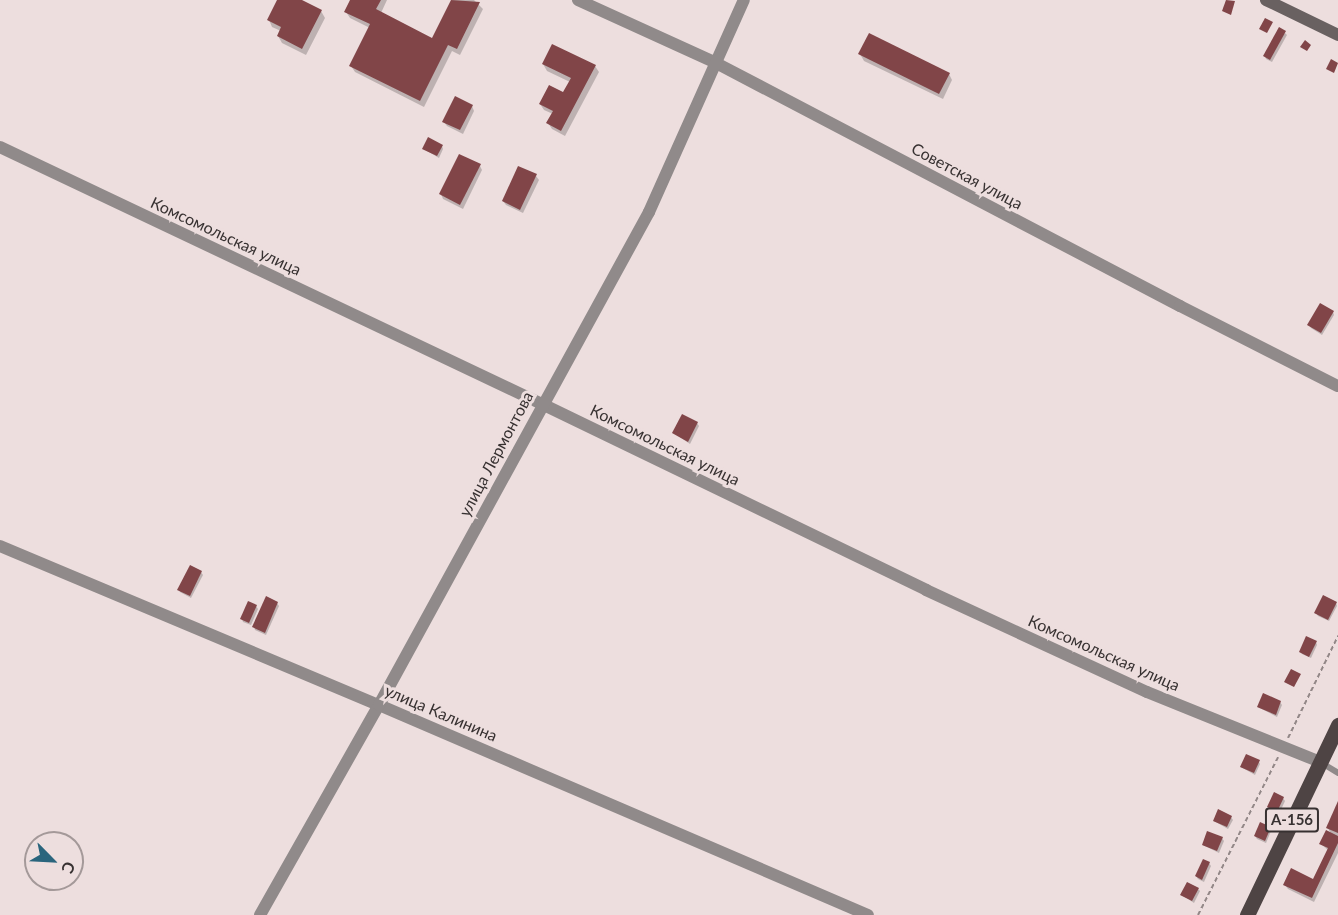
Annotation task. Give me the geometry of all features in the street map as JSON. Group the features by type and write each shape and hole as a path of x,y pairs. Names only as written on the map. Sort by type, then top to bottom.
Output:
{"main road":[{"path":"1266,0 1338,35"},
{"name":"А-156","path":"1247,915 1338,725"}],"street":[{"name":"Советская улица","path":"578,0 716,63 1180,306 1338,386"},
{"name":"улица Лермонтова","path":"260,915 380,705 542,404 649,212 744,0"},
{"name":"Комсомольская улица","path":"0,147 1000,624 1147,692 1320,762"},
{"name":"улица Калинина","path":"0,546 380,705 868,915"}],"lane":[{"path":"1320,762 1338,772"}],"path":[{"path":"1198,915 1338,636"}],"building":[{"path":"277,0 302,0 322,10 302,49 277,36 281,27 267,20"},
{"path":"350,0 381,0 376,9 432,38 451,0 480,2 457,49 448,45 420,101 349,66 370,24 344,12"},
{"path":"1226,0 1235,1 1231,15 1222,11"},
{"path":"1265,18 1273,22 1267,33 1259,29"},
{"path":"1279,27 1286,31 1270,60 1263,56"},
{"path":"869,33 950,73 939,94 858,54"},
{"path":"1305,40 1311,45 1307,51 1300,47"},
{"path":"552,44 596,65 561,131 546,123 553,111 539,104 549,85 563,92 571,78 542,64"},
{"path":"1331,59 1338,63 1334,73 1326,69"},
{"path":"455,96 473,105 460,130 442,122"},
{"path":"428,137 443,145 437,156 422,149"},
{"path":"459,154 481,164 460,205 439,194"},
{"path":"518,166 537,174 520,210 502,201"},
{"path":"1320,303 1334,311 1321,333 1307,325"},
{"path":"682,414 698,422 688,442 672,433"},
{"path":"190,565 202,571 190,596 177,590"},
{"path":"1323,595 1337,602 1328,620 1314,613"},
{"path":"266,596 278,602 265,633 252,627"},
{"path":"248,601 257,605 249,623 240,619"},
{"path":"1306,636 1317,641 1309,657 1299,652"},
{"path":"1291,669 1301,674 1294,687 1284,682"},
{"path":"1263,693 1281,701 1276,715 1257,707"},
{"path":"1246,754 1260,760 1254,773 1240,767"},
{"path":"1274,792 1284,797 1277,812 1267,807"},
{"path":"1338,801 1338,833 1326,828"},
{"path":"1218,809 1232,816 1227,827 1213,821"},
{"path":"1260,822 1271,827 1265,841 1254,836"},
{"path":"1326,830 1338,836 1338,843 1312,898 1283,885 1291,868 1313,879 1328,848 1319,844"},
{"path":"1207,831 1223,837 1217,851 1202,845"},
{"path":"1203,859 1210,862 1202,880 1195,876"},
{"path":"1187,882 1199,888 1192,901 1180,895"}]}
